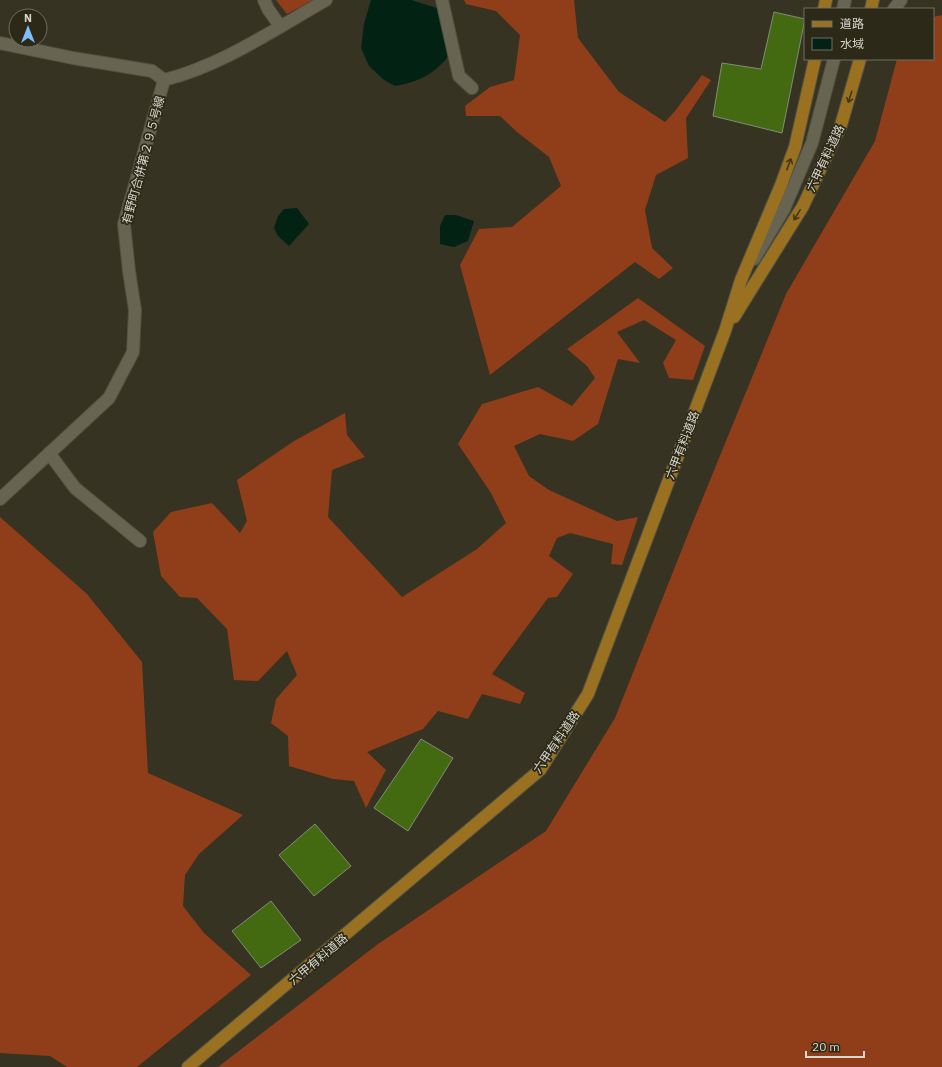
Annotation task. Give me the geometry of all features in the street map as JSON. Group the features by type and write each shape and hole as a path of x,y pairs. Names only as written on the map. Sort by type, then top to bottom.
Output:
{"main road":[{"name":"六甲有料道路","path":"188,1067 540,770 588,694 725,331 741,280 796,147 815,60"},
{"name":"六甲有料道路","path":"725,331 803,206 841,125 860,60"}],"street":[{"path":"264,0 268,9 280,26"},
{"path":"164,80 179,76 231,54 326,0"},
{"path":"442,0 459,76 472,88"},
{"path":"895,8 901,0"},
{"name":"有野町合併第２９５号線","path":"0,43 73,58 152,71 164,80 124,224 135,310 133,352 109,398 0,499"},
{"path":"741,280 784,209 812,143 834,60"},
{"path":"856,75 865,60"},
{"path":"49,453 75,488 140,541"}],"shaded area":[{"path":"276,0 313,0 287,14"},
{"path":"464,0 574,0 578,38 619,92 665,122 702,75 711,80 686,118 688,158 656,175 645,210 652,248 673,268 659,279 635,262 490,375 460,265 479,229 512,227 561,186 549,157 517,132 500,116 466,116 465,106 490,87 514,80 520,35 496,11 466,4"},
{"path":"942,15 942,1067 218,1067 378,944 546,831 615,718 786,294 875,141 897,60 934,60 934,17"},
{"path":"638,298 705,346 693,380 669,378 663,363 676,340 644,320 617,332 640,363 618,359 598,424 573,441 540,434 514,446 529,476 549,490 617,521 638,517 622,565 611,564 613,544 570,533 557,538 549,556 573,574 557,597 548,598 492,674 525,693 520,704 482,694 468,719 438,711 423,729 367,752 386,770 366,808 354,781 333,779 289,766 288,736 271,723 276,699 297,675 287,651 258,681 234,680 227,629 197,598 180,597 161,576 153,532 171,512 212,503 240,533 247,521 237,480 294,441 345,413 347,435 365,457 332,470 328,517 402,597 477,549 506,523 491,493 458,444 482,404 538,387 572,406 595,378 587,366 567,349"},
{"path":"0,517 87,594 142,662 148,773 243,815 199,854 185,875 183,906 204,933 251,975 137,1067 67,1067 50,1056 0,1053"}],"water":[{"path":"371,0 411,0 440,9 452,50 447,58 428,75 413,82 395,86 384,80 369,66 361,48 364,24"},
{"path":"297,208 309,224 289,246 278,236 274,228 278,216 284,209"},
{"path":"445,215 456,215 474,221 468,241 454,247 440,244 440,226"}],"building":[{"path":"774,12 804,19 782,133 713,116 722,63 761,69"},
{"path":"421,739 453,758 408,831 374,808"},
{"path":"315,824 351,866 314,896 279,855"},
{"path":"271,901 301,940 261,968 232,931"}]}
